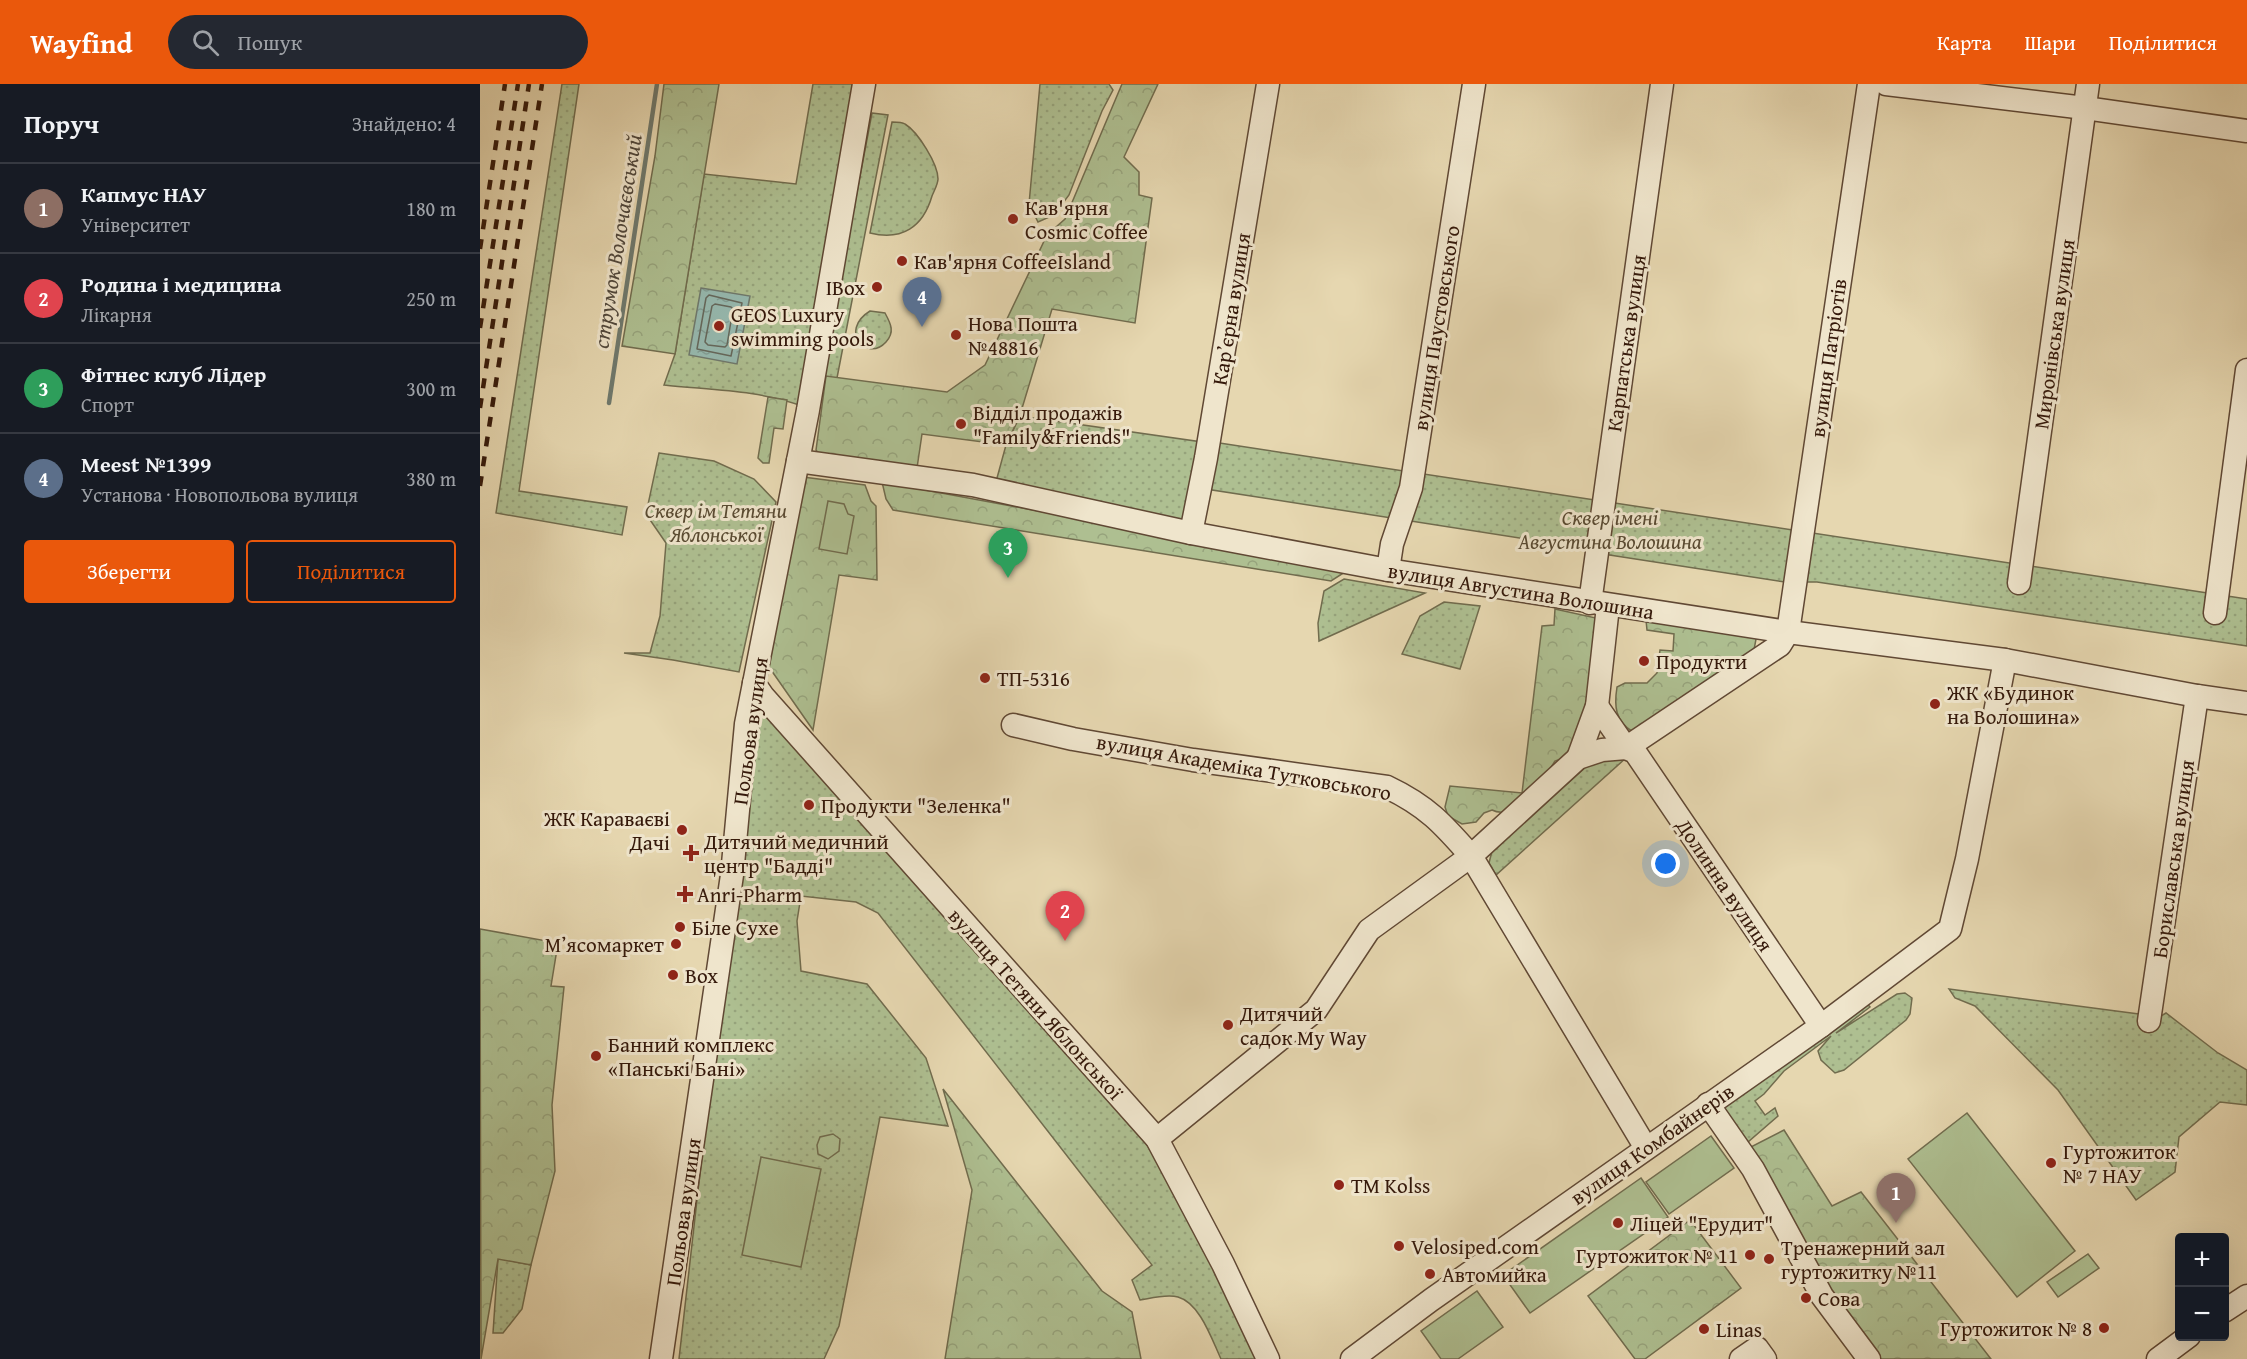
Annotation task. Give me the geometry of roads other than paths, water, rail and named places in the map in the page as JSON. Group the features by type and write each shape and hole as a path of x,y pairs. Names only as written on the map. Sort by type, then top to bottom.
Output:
{"street":[{"name":"Польова вулиця","path":"661,1359 732,875 746,724 798,460 864,84"},
{"name":"Карʼєрна вулиця","path":"1191,533 1208,450 1268,84"},
{"name":"вулиця Паустовського","path":"1388,570 1392,544 1411,488 1474,84"},
{"name":"Карпатська вулиця","path":"1578,758 1597,706 1599,604 1662,84"},
{"name":"вулиця Патріотів","path":"1788,632 1869,84"},
{"path":"1886,84 2085,108 2247,131"},
{"name":"Миронівська вулиця","path":"2019,583 2088,84"},
{"path":"2215,613 2247,370"},
{"name":"вулиця Августина Волошина","path":"798,460 973,485 1191,533 1388,570 1788,632 2005,660 2197,696 2247,702"},
{"path":"1156,1139 1316,1010 1369,930 1471,856 1578,758 1602,750 1626,748 1780,645 1788,632"},
{"name":"вулиця Комбайнерів","path":"1352,1359 1431,1300 1821,1026 1950,929 1967,860 2005,660"},
{"name":"вулиця Тетяни Яблонської","path":"754,683 763,696 1156,1139 1223,1264 1268,1359"},
{"name":"Бориславська вулиця","path":"2149,1022 2197,696"},
{"name":"Долинна вулиця","path":"1597,706 1626,748 1635,752 1821,1026"},
{"name":"вулиця Академіка Тутковського","path":"1013,724 1073,739 1193,760 1387,787 1413,799 1442,823 1471,856 1646,1148"},
{"path":"1708,1104 1753,1169 1822,1296 1869,1359"},
{"path":"2229,1308 2247,1296"},
{"path":"2158,1359 2182,1341"},
{"path":"1742,1359 1757,1348 1765,1359"}],"water":[{"name":"GEOS Luxury swimming pools","path":"701,288 750,296 737,364 689,355"}],"waterway":[{"name":"струмок Волочаєвський","path":"609,403 657,84"}],"railway":[{"path":"480,249 505,84"},
{"path":"480,328 518,84"},
{"path":"480,408 529,84"},
{"path":"480,486 542,84"}],"place":[{"name":"Кав'ярня Cosmic Coffee","path":"1013,219"},
{"name":"Кав'ярня CoffeeIsland","path":"902,261"},
{"name":"IBox","path":"877,287"},
{"name":"GEOS Luxury swimming pools","path":"719,326"},
{"name":"Meest №1399","path":"922,327"},
{"name":"Нова Пошта №48816","path":"956,335"},
{"name":"Відділ продажів \"Family&Friends\"","path":"961,424"},
{"name":"Фітнес клуб Лідер","path":"1008,578"},
{"name":"Продукти","path":"1644,661"},
{"name":"ТП-5316","path":"985,678"},
{"name":"ЖК «Будинок на Волошина»","path":"1935,704"},
{"name":"Продукти \"Зеленка\"","path":"809,805"},
{"name":"ЖК Караваєві Дачі","path":"682,830"},
{"name":"Дитячий медичний центр \"Бадді\"","path":"691,853"},
{"name":"Anri-Pharm","path":"685,894"},
{"name":"Біле Сухе","path":"680,927"},
{"name":"Родина і медицина","path":"1065,941"},
{"name":"Мʼясомаркет","path":"676,944"},
{"name":"Box","path":"673,975"},
{"name":"Дитячий садок My Way","path":"1228,1025"},
{"name":"Банний комплекс «Панські Бані»","path":"596,1056"},
{"name":"Гуртожиток № 7 НАУ","path":"2051,1163"},
{"name":"TM Kolss","path":"1339,1185"},
{"name":"Ліцей \"Ерудит\"","path":"1618,1223"},
{"name":"Капмус НАУ","path":"1896,1223"},
{"name":"Velosiped.com","path":"1399,1246"},
{"name":"Гуртожиток № 11","path":"1750,1255"},
{"name":"Тренажерний зал гуртожитку №11","path":"1769,1259"},
{"name":"Автомийка","path":"1430,1274"},
{"name":"Сова","path":"1806,1298"},
{"name":"Гуртожиток № 8","path":"2104,1328"},
{"name":"Linas","path":"1704,1329"}],"park label":[{"name":"Сквер ім Тетяни Яблонської","path":"716,522"},
{"name":"Сквер імені Августина Волошина","path":"1610,529"}]}
